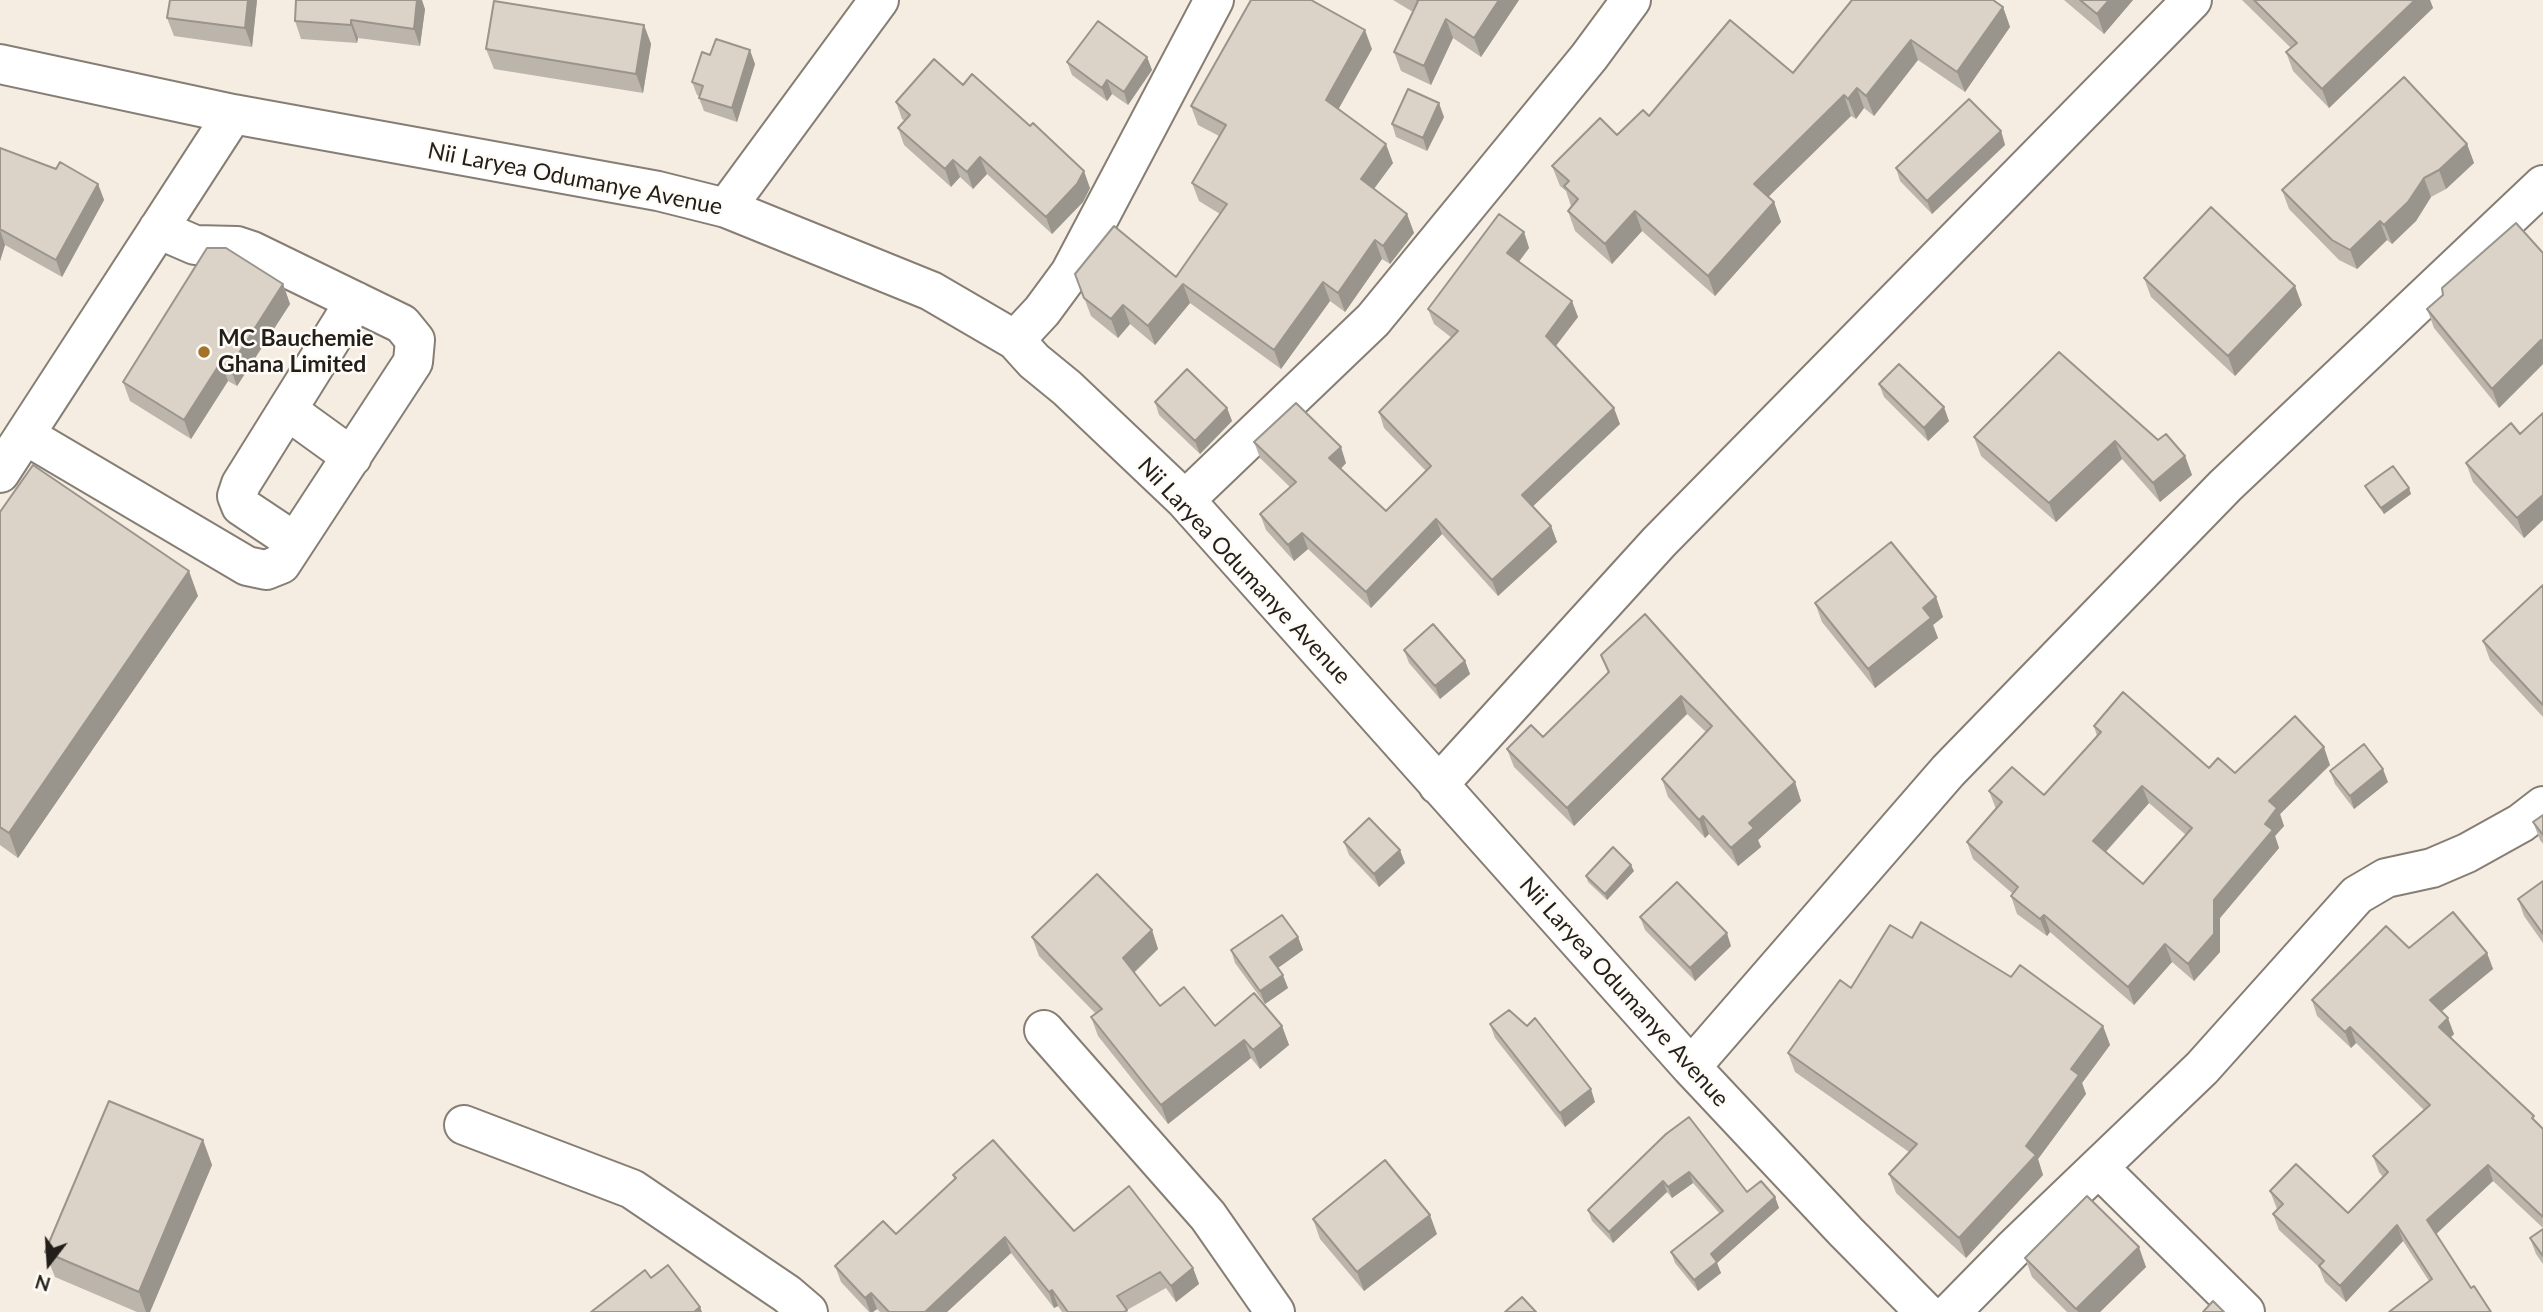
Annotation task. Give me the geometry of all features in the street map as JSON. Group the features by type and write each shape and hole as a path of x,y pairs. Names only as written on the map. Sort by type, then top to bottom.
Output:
{"street":[{"path":"726,208 879,0"},
{"path":"1015,340 1042,311 1070,273 1214,0"},
{"path":"1185,500 1373,320 1589,57 1630,0"},
{"path":"1438,785 1659,542 2192,0"},
{"name":"Nii Laryea Odumanye Avenue","path":"0,64 233,114 658,191 726,208 932,291 1015,340 1034,361 1067,388 1185,500 1690,1067 1925,1312"},
{"path":"0,473 233,114"},
{"path":"1690,1067 1958,761 2224,485 2543,185"},
{"path":"25,435 247,566 266,570 281,564 413,362 415,340 402,324 252,251 237,246 195,245 158,229"},
{"path":"295,542 242,506 237,496 241,484 355,301"},
{"path":"287,410 352,457"},
{"path":"1951,1312 2202,1068 2357,895 2386,878 2432,868 2467,853 2521,823 2543,806"},
{"path":"1044,1030 1208,1216 1275,1312"},
{"path":"464,1125 632,1189 787,1294 808,1312"},
{"path":"2099,1168 2245,1312"}],"building":[{"path":"170,0 248,0 245,28 167,18"},
{"path":"296,0 417,0 414,29 351,20 351,25 295,21"},
{"path":"1251,0 1311,0 1365,30 1326,100 1386,144 1361,179 1407,214 1383,246 1375,240 1338,293 1323,282 1274,350 1183,284 1148,326 1123,305 1111,319 1084,298 1075,274 1114,226 1176,277 1227,204 1192,183 1226,125 1191,106"},
{"path":"1417,0 1499,0 1474,38 1446,19 1424,66 1394,52"},
{"path":"1852,0 1993,0 2003,7 1957,72 1911,40 1866,96 1857,88 1848,99 1844,95 1754,184 1774,202 1708,276 1635,211 1605,244 1568,211 1578,199 1564,186 1569,181 1552,166 1600,118 1617,135 1643,110 1649,116 1730,20 1793,73"},
{"path":"2080,0 2109,0 2097,14"},
{"path":"2254,0 2415,0 2322,89 2286,52 2297,43"},
{"path":"494,1 644,25 636,74 486,49"},
{"path":"1098,21 1147,57 1124,92 1107,80 1102,88 1067,62"},
{"path":"716,39 750,50 732,108 699,98 703,86 692,82 702,52 710,55"},
{"path":"934,59 963,85 972,74 1030,126 1033,123 1084,171 1077,184 1046,217 980,157 967,172 953,160 945,169 898,128 910,115 896,102"},
{"path":"2404,77 2467,144 2439,170 2424,178 2408,202 2384,225 2380,221 2350,250 2332,240 2282,190"},
{"path":"1408,89 1439,103 1423,138 1392,124"},
{"path":"1969,99 2001,131 1927,201 1896,168"},
{"path":"0,148 56,169 60,162 98,184 56,260 0,229"},
{"path":"2211,207 2295,286 2228,356 2144,278"},
{"path":"1499,214 1524,232 1507,253 1572,301 1546,336 1614,408 1522,495 1551,526 1492,580 1436,519 1366,592 1302,533 1288,545 1260,514 1296,482 1254,442 1296,403 1341,447 1329,458 1386,511 1431,466 1379,412 1458,331 1428,309"},
{"path":"2516,223 2543,253 2543,343 2541,340 2492,389 2427,309 2443,295 2442,288"},
{"path":"207,248 226,248 283,284 230,367 221,362 184,420 123,382"},
{"path":"2059,352 2158,440 2166,434 2185,456 2153,483 2115,441 2049,503 1974,437"},
{"path":"1899,364 1944,407 1924,428 1879,384"},
{"path":"1187,369 1227,408 1195,441 1155,402"},
{"path":"2543,413 2543,495 2517,518 2466,463 2511,423 2520,434"},
{"path":"33,465 189,571 9,833 0,827 0,512"},
{"path":"2393,466 2409,488 2381,508 2365,486"},
{"path":"1891,542 1936,597 1923,608 1931,618 1868,669 1815,603"},
{"path":"2543,585 2543,705 2483,641"},
{"path":"1645,614 1795,782 1749,823 1754,828 1731,848 1703,816 1699,820 1662,779 1712,726 1681,696 1567,808 1507,749 1531,725 1543,737 1609,672 1601,655"},
{"path":"1433,624 1465,661 1435,686 1404,650"},
{"path":"2123,692 2209,768 2218,758 2235,773 2295,716 2324,747 2269,801 2277,808 2265,824 2273,830 2214,900 2214,934 2188,964 2165,944 2128,987 2044,915 2040,919 2011,896 2018,887 1967,842 2002,802 1989,791 2012,767 2044,795 2101,732 2094,726","holes":["2142,786 2192,828 2143,884 2093,841"]},
{"path":"2364,744 2383,769 2350,796 2330,771"},
{"path":"2543,815 2543,835 2533,822"},
{"path":"1369,818 1400,850 1374,874 1344,842"},
{"path":"1613,847 1631,865 1605,894 1586,876"},
{"path":"1097,874 1152,930 1123,958 1160,1006 1184,987 1215,1026 1254,993 1282,1026 1253,1050 1244,1040 1161,1105 1091,1017 1102,1009 1032,937"},
{"path":"2543,881 2543,934 2518,899"},
{"path":"1677,882 1727,933 1690,968 1640,917"},
{"path":"2453,912 2487,953 2430,1000 2448,1018 2439,1027 2534,1116 2532,1118 2543,1129 2543,1217 2488,1165 2427,1220 2471,1288 2474,1286 2491,1312 2389,1312 2432,1279 2397,1225 2340,1286 2319,1266 2324,1261 2273,1214 2283,1204 2270,1191 2296,1164 2348,1213 2388,1172 2373,1156 2430,1105 2350,1027 2345,1032 2312,1000 2386,926 2409,948"},
{"path":"1282,915 1298,937 1270,957 1283,975 1260,991 1231,950"},
{"path":"1921,922 2011,977 2020,965 2103,1026 2071,1069 2079,1075 2026,1146 2036,1155 1959,1238 1889,1174 1917,1144 1788,1053 1840,980 1851,988 1890,925 1912,938"},
{"path":"1509,1010 1527,1026 1535,1018 1591,1089 1560,1113 1490,1024"},
{"path":"109,1101 203,1140 139,1292 45,1252"},
{"path":"1689,1117 1747,1192 1761,1181 1775,1197 1711,1254 1717,1262 1694,1280 1671,1252 1723,1211 1689,1172 1668,1187 1663,1181 1609,1232 1588,1210 1666,1134"},
{"path":"993,1140 1074,1231 1129,1186 1193,1268 1171,1286 1160,1272 1117,1296 1127,1310 1124,1312 1068,1312 1005,1237 925,1312 889,1312 871,1293 865,1298 835,1266 883,1221 896,1234 956,1178 953,1175"},
{"path":"1385,1160 1430,1215 1357,1272 1313,1219"},
{"path":"2087,1196 2139,1247 2076,1309 2025,1258"},
{"path":"2543,1229 2543,1256 2530,1238"},
{"path":"668,1265 700,1307 694,1312 591,1312 645,1270 651,1278"},
{"path":"1522,1297 1536,1312 1505,1312"},
{"path":"2213,1301 2224,1312 2203,1312"}],"place":[{"name":"MC Bauchemie Ghana Limited","path":"204,352"}]}
